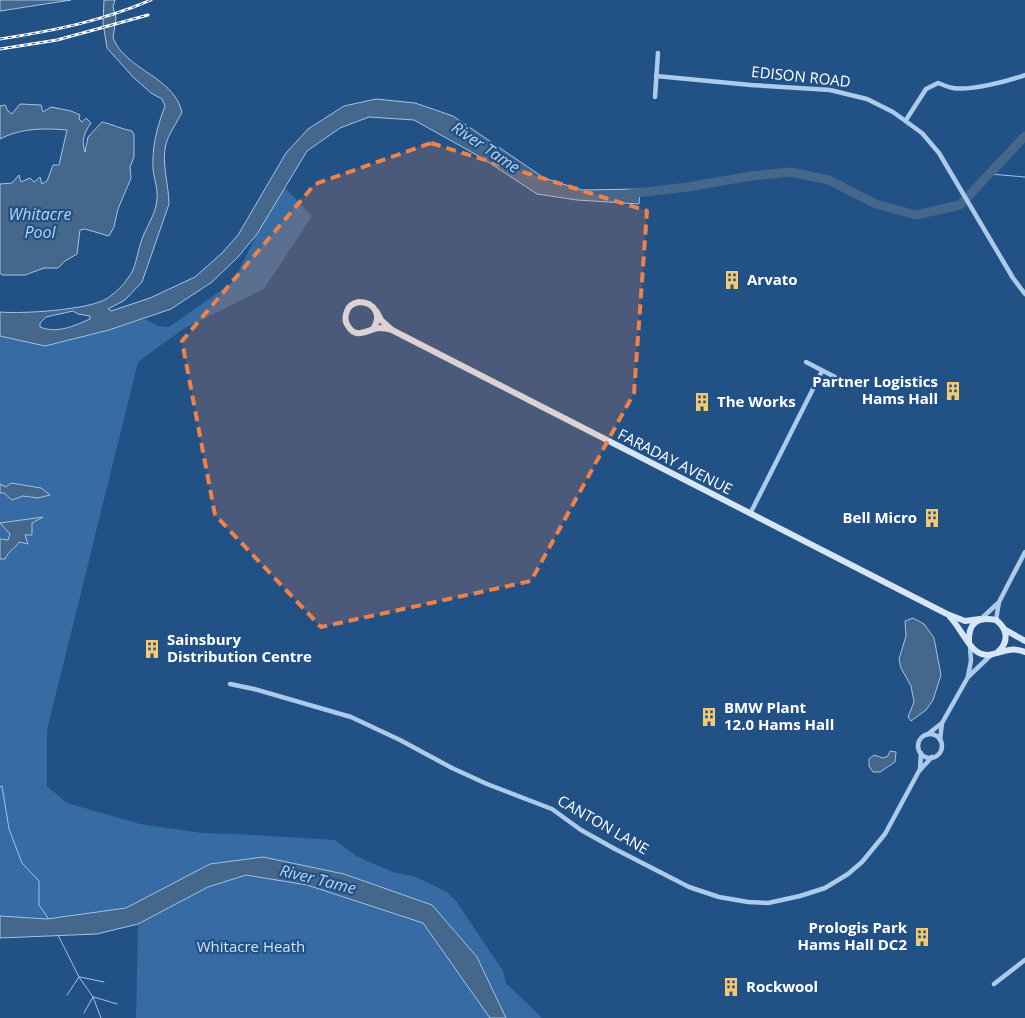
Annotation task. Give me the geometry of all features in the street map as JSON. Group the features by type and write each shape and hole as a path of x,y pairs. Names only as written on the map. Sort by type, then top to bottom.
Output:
{"street":[{"path":"655,97 658,53"},
{"path":"906,120 926,89 930,86 938,83 957,88 1001,82 1025,75"},
{"name":"EDISON ROAD","path":"656,76 830,90 868,99 906,120 922,133 939,153 1013,278 1025,294"},
{"path":"359,302 371,304 376,312 377,321 373,329 365,333 354,332 347,324 346,315 349,307 359,302"},
{"name":"FARADAY AVENUE","path":"376,312 381,320 392,330 947,614 965,621 981,619"},
{"name":"FARADAY AVENUE","path":"373,329 392,330"},
{"path":"806,362 835,377"},
{"path":"750,514 822,371"},
{"path":"996,620 999,602 1025,552"},
{"path":"942,723 920,740 918,744 924,756 932,757 941,750 942,723 968,677 971,661 969,633 973,625 999,602"},
{"name":"FARADAY AVENUE","path":"947,614 970,644"},
{"path":"981,619 996,620 1004,629 1025,641"},
{"path":"968,677 1002,648 1006,640 1004,629"},
{"path":"970,644 978,653 994,654 1012,649 1025,652"},
{"name":"CANTON LANE","path":"230,684 254,689 350,717 478,780 552,809 581,830 689,886 733,901 768,903 786,900 825,888 848,874 862,862 885,834 920,771 932,757"},
{"path":"927,734 934,735 940,740"},
{"name":"CANTON LANE","path":"920,771 921,752"},
{"path":"994,984 1025,960"}],"highlighted area":[{"path":"431,143 647,211 634,393 531,581 321,627 215,515 182,341 315,184"}],"green space":[{"path":"284,187 312,216 264,289 183,329 138,362 47,730 47,786 67,803 140,824 202,833 335,840 356,856 393,872 416,877 447,892 456,901 503,971 506,983 542,1018 506,1018 477,957 432,905 344,874 263,857 210,864 126,908 47,919 0,916 0,336 45,346 145,319 159,326 169,327 233,282 257,234"},
{"name":"Whitacre Heath","path":"246,875 307,885 423,923 490,1018 136,1018 138,924 208,887"}],"water":[{"path":"0,0 71,0 0,11"},
{"path":"104,0 115,0 113,7 116,18 113,38 117,45 129,59 172,93 178,101 182,112 169,136 165,151 169,204 142,282 125,300 108,309 111,311 150,298 195,277 222,253 238,235 286,153 308,129 344,106 376,99 415,103 453,116 544,178 582,190 640,189 639,204 577,200 537,194 482,158 414,120 369,117 340,128 307,151 257,234 238,257 212,282 171,309 109,330 45,346 0,336 0,312 38,312 85,306 97,303 112,295 124,284 131,274 143,237 155,210 157,195 153,169 153,152 157,129 165,106 162,99 151,93 133,77 107,48 103,23","holes":["73,311 90,316 90,319 72,326 53,330 40,327 40,323 46,317"]},
{"name":"Whitacre Pool","path":"20,104 41,105 43,112 51,107 71,111 80,115 79,119 82,122 86,118 91,123 84,137 85,152 88,137 102,122 132,131 134,135 134,157 130,167 131,178 109,236 85,229 80,230 77,254 58,268 44,268 25,275 2,275 0,273 0,184 12,183 19,175 21,182 30,178 34,182 40,177 42,184 47,181 53,165 59,165 67,130 33,130 8,135 0,139 0,106 5,105 12,114"},
{"path":"11,483 41,488 50,495 38,498 23,496 12,500 4,493 0,493 0,484 6,487"},
{"path":"43,517 32,523 32,535 25,535 28,544 19,542 5,559 0,559 0,539 8,540 10,534 0,523"},
{"path":"913,618 924,624 934,638 941,675 933,700 926,710 911,721 908,717 914,702 911,686 901,668 899,659 906,636 905,621"},
{"path":"890,751 896,752 895,762 880,772 873,772 869,766 869,759 874,755 883,758 888,756"},
{"path":"263,857 344,874 432,905 477,957 506,1018 490,1018 423,923 307,885 246,875 208,887 138,924 97,934 0,938 0,916 47,919 126,908 210,864"}],"waterway":[{"name":"River Tame","path":"628,194 790,172 829,180 876,204 916,215 960,205 1025,136"},
{"path":"990,174 1025,177"},
{"path":"0,787 2,786 9,829 22,863 39,881 39,905 48,918"},
{"path":"58,935 79,977 93,997 101,1018"},
{"path":"67,995 79,977"},
{"path":"80,977 104,982"},
{"path":"84,1013 93,997"},
{"path":"94,997 117,1004"}],"railway":[{"path":"0,39 77,24 114,14 151,0"},
{"path":"0,49 57,40 148,15"}],"place":[{"name":"Arvato","path":"732,280"},
{"name":"Partner Logistics Hams Hall","path":"953,391"},
{"name":"The Works","path":"702,402"},
{"name":"Bell Micro","path":"932,518"},
{"name":"Sainsbury Distribution Centre","path":"152,649"},
{"name":"BMW Plant 12.0 Hams Hall","path":"709,717"},
{"name":"Prologis Park Hams Hall DC2","path":"922,937"},
{"name":"Rockwool","path":"731,987"}]}
